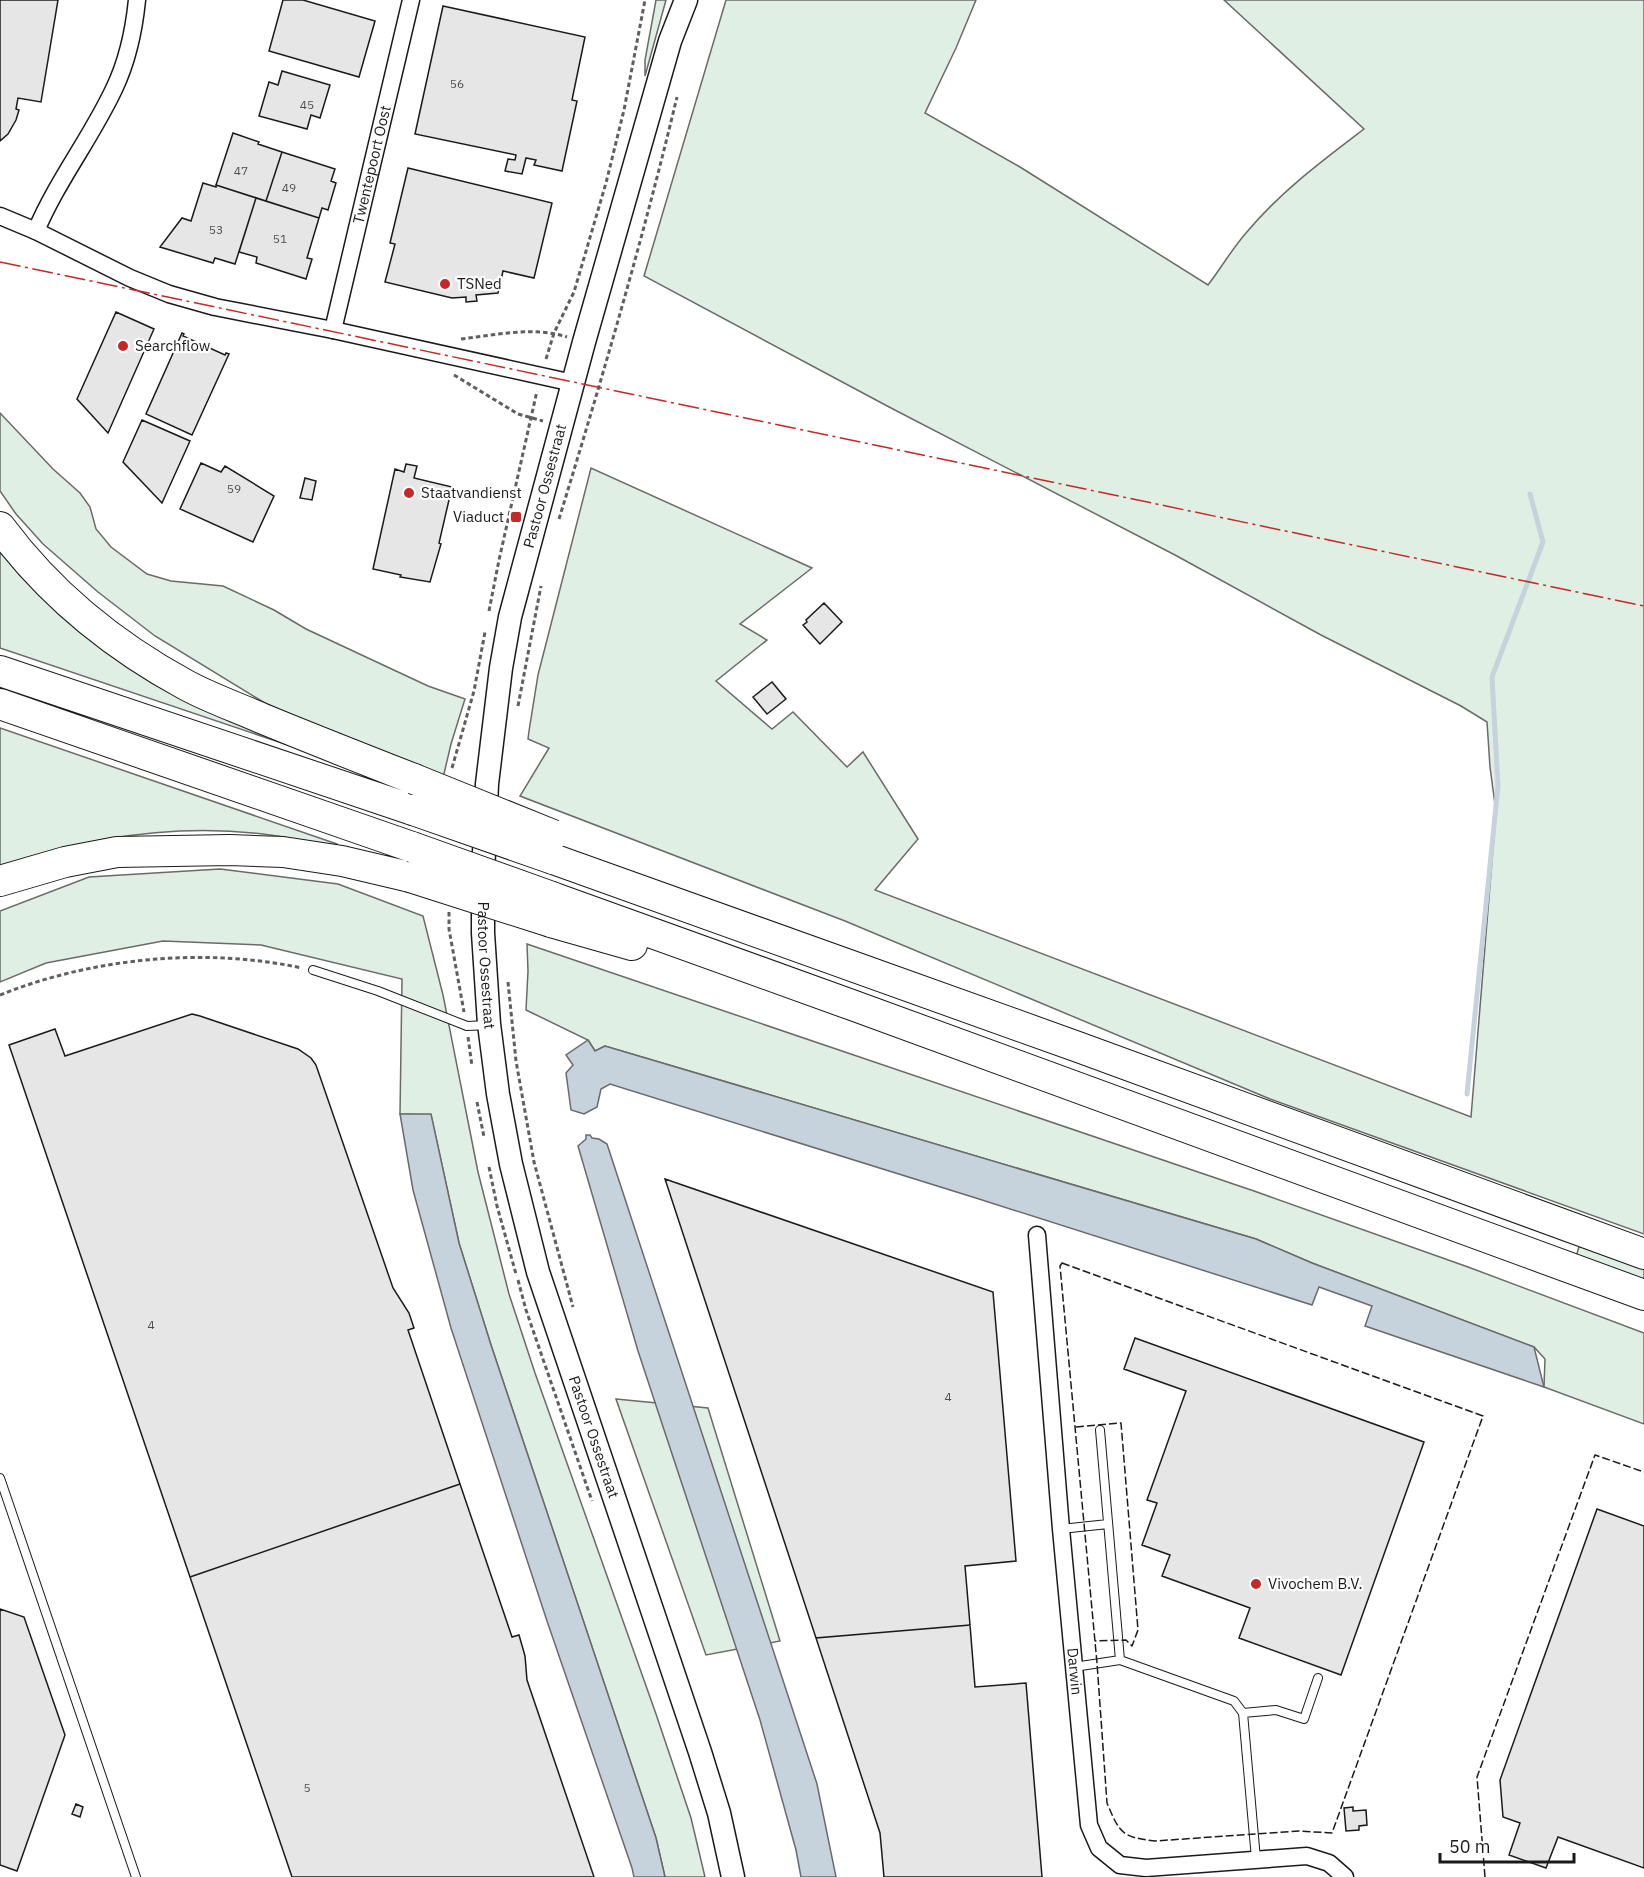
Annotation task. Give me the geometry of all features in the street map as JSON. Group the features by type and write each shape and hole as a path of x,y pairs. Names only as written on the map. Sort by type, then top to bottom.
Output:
{"highway":[{"path":"0,527 17,550 82,615 137,657 188,687 414,779 553,847 595,874 1067,1043 1644,1254"},
{"path":"0,671 413,810 553,847"},
{"path":"0,704 412,847 552,909"},
{"path":"0,881 64,862 117,852 230,850 283,852 342,861 552,909 781,979 1644,1295"}],"main road":[{"name":"Pastoor Ossestraat","path":"670,41 677,0"},
{"name":"Pastoor Ossestraat","path":"686,0 670,41 573,383 510,617 501,668 487,784 483,933 489,1024 498,1094 511,1164 538,1272 700,1752 719,1813 733,1877"}],"street":[{"path":"36,231 48,202 115,88 128,50 137,0"},
{"name":"Twentepoort Oost","path":"333,330 411,0"},
{"path":"0,216 36,231 130,278 169,294 215,307 333,330 573,383"},
{"name":"Darwin","path":"1036,1235 1089,1825 1099,1848 1120,1865 1146,1869 1307,1856 1329,1863 1345,1877"}],"lane":[{"path":"314,970 467,1026 489,1024"},
{"path":"1100,1430 1120,1660"},
{"path":"0,1478 136,1877"},
{"path":"1061,1529 1108,1524"},
{"path":"1074,1667 1120,1660 1234,1701 1243,1713 1256,1859"},
{"path":"1243,1713 1276,1710 1304,1719 1318,1678"}],"path":[{"path":"453,340 538,331 554,333 574,292 606,183 624,110 645,0"},
{"name":"Pastoor Ossestraat","path":"448,371 518,414 531,417 488,615"},
{"path":"450,774 474,691 486,625"},
{"name":"Pastoor Ossestraat","path":"449,905 449,929 473,1071"},
{"path":"0,995 61,975 115,963 172,958 235,959 284,964 314,970"},
{"path":"476,1093 484,1138"},
{"name":"Pastoor Ossestraat","path":"488,1161 496,1206 526,1310 595,1509"}],"green space":[{"path":"656,0 666,0 645,76 645,60"},
{"path":"726,0 976,0 925,113 1020,167 1208,285 1241,239 1273,204 1364,129 1224,0 1644,0 1644,1234 1270,1099 845,921 520,796 549,748 528,739 529,731 538,675 591,468 812,568 740,624 767,640 716,681 772,729 793,712 847,767 863,752 918,839 875,890 1471,1117 1496,812 1487,722 1461,706 1321,635 1175,555 891,408 644,276"},
{"path":"0,413 53,469 80,493 90,507 96,529 111,547 147,574 171,581 223,586 274,610 306,629 428,686 465,699 443,778 343,738 265,703 155,636 98,592 43,544 16,514 0,491"},
{"path":"0,544 28,578 347,765 0,648"},
{"path":"0,728 337,844 336,847 272,835 196,830 130,835 97,841 0,866"},
{"path":"220,869 338,884 423,916 443,995 478,1172 509,1294 691,1818 705,1877 665,1877 656,1838 459,1243 431,1115 400,1114 402,979 261,945 163,941 46,963 0,982 0,911 89,877"},
{"path":"527,944 1254,1191 1468,1267 1644,1333 1644,1424 1544,1387 1545,1359 1534,1347 1312,1263 1256,1239 605,1046 595,1051 588,1040 526,1010"},
{"path":"1581,1240 1644,1264 1644,1292 1573,1267"},
{"path":"616,1399 708,1408 780,1641 706,1655"}],"shaded area":[{"path":"588,1040 595,1051 605,1046 1256,1239 1312,1263 1534,1347 1544,1387 1365,1326 1372,1306 1319,1287 1312,1305 610,1084 601,1089 597,1107 584,1114 571,1110 566,1073 573,1065 566,1055"},
{"path":"400,1114 431,1114 459,1243 656,1838 665,1877 634,1877 451,1328 413,1190"},
{"path":"586,1135 607,1144 817,1784 836,1877 801,1877 796,1850 760,1720 638,1351 578,1146 586,1139"}],"building":[{"path":"0,0 58,0 41,102 18,98 16,109 19,110 16,120 8,134 0,141"},
{"path":"283,0 303,0 375,21 359,77 269,51"},
{"path":"443,6 585,37 572,100 577,101 562,171 534,165 536,160 526,158 522,174 505,171 508,159 515,160 516,155 415,134"},
{"path":"282,71 330,85 320,118 311,115 307,129 259,116 269,82 278,85"},
{"path":"233,133 282,152 266,201 216,185"},
{"path":"282,152 335,169 331,181 336,183 328,210 322,208 319,218 266,201"},
{"path":"408,168 552,203 534,278 503,271 498,293 476,295 477,301 466,302 466,297 452,298 385,282 395,244 390,243"},
{"path":"203,183 256,198 235,264 215,258 213,263 160,247 182,218 191,221"},
{"path":"256,198 319,218 307,258 312,259 306,279 256,263 257,257 239,252"},
{"path":"116,312 154,329 108,433 77,399"},
{"path":"182,333 183,336 225,355 229,354 192,435 146,414"},
{"path":"142,420 190,441 162,503 123,462"},
{"path":"201,463 221,472 225,466 274,496 253,542 180,509"},
{"path":"406,464 417,466 414,478 452,487 439,543 441,544 430,582 373,569 395,469 404,472"},
{"path":"305,478 316,481 312,500 300,498"},
{"path":"824,603 842,622 820,644 803,625"},
{"path":"772,682 786,699 767,714 753,697"},
{"path":"192,1014 298,1049 311,1058 316,1065 393,1288 409,1313 414,1328 408,1330 460,1484 190,1577 9,1045 55,1029 65,1056"},
{"path":"665,1179 993,1292 1016,1561 965,1566 970,1625 816,1638"},
{"path":"1135,1338 1424,1442 1341,1675 1239,1638 1250,1608 1162,1576 1170,1555 1142,1545 1157,1503 1147,1500 1186,1391 1124,1369"},
{"path":"460,1484 512,1637 519,1635 525,1656 527,1680 594,1877 292,1877 190,1577"},
{"path":"1597,1509 1644,1526 1644,1868 1558,1837 1546,1868 1509,1855 1520,1823 1503,1817 1500,1780"},
{"path":"0,1609 24,1617 65,1735 17,1871 0,1865"},
{"path":"970,1625 975,1687 1026,1683 1042,1877 884,1877 880,1833 816,1638"},
{"path":"76,1804 83,1807 80,1817 72,1814"},
{"path":"1353,1807 1353,1811 1366,1810 1367,1825 1359,1826 1359,1830 1346,1831 1344,1808"}],"waterway":[{"path":"1467,1094 1498,786 1492,677 1543,542 1530,494"}],"fence":[{"path":"1062,1263 1483,1416 1332,1833 1299,1831 1155,1841 1135,1838 1124,1832 1119,1828 1111,1813 1107,1803 1097,1663 1060,1266 1062,1263"},
{"path":"1076,1427 1121,1423 1138,1630 1132,1646 1126,1640 1095,1641"},
{"path":"1485,1877 1477,1777 1595,1455 1644,1472"}],"power":[{"path":"0,262 1644,606"}],"place":[{"name":"TSNed","path":"445,284"},
{"name":"Searchflow","path":"123,346"},
{"name":"Staatvandienst","path":"409,493"},
{"name":"Viaduct","path":"516,517"},
{"name":"Vivochem B.V.","path":"1256,1584"}]}
